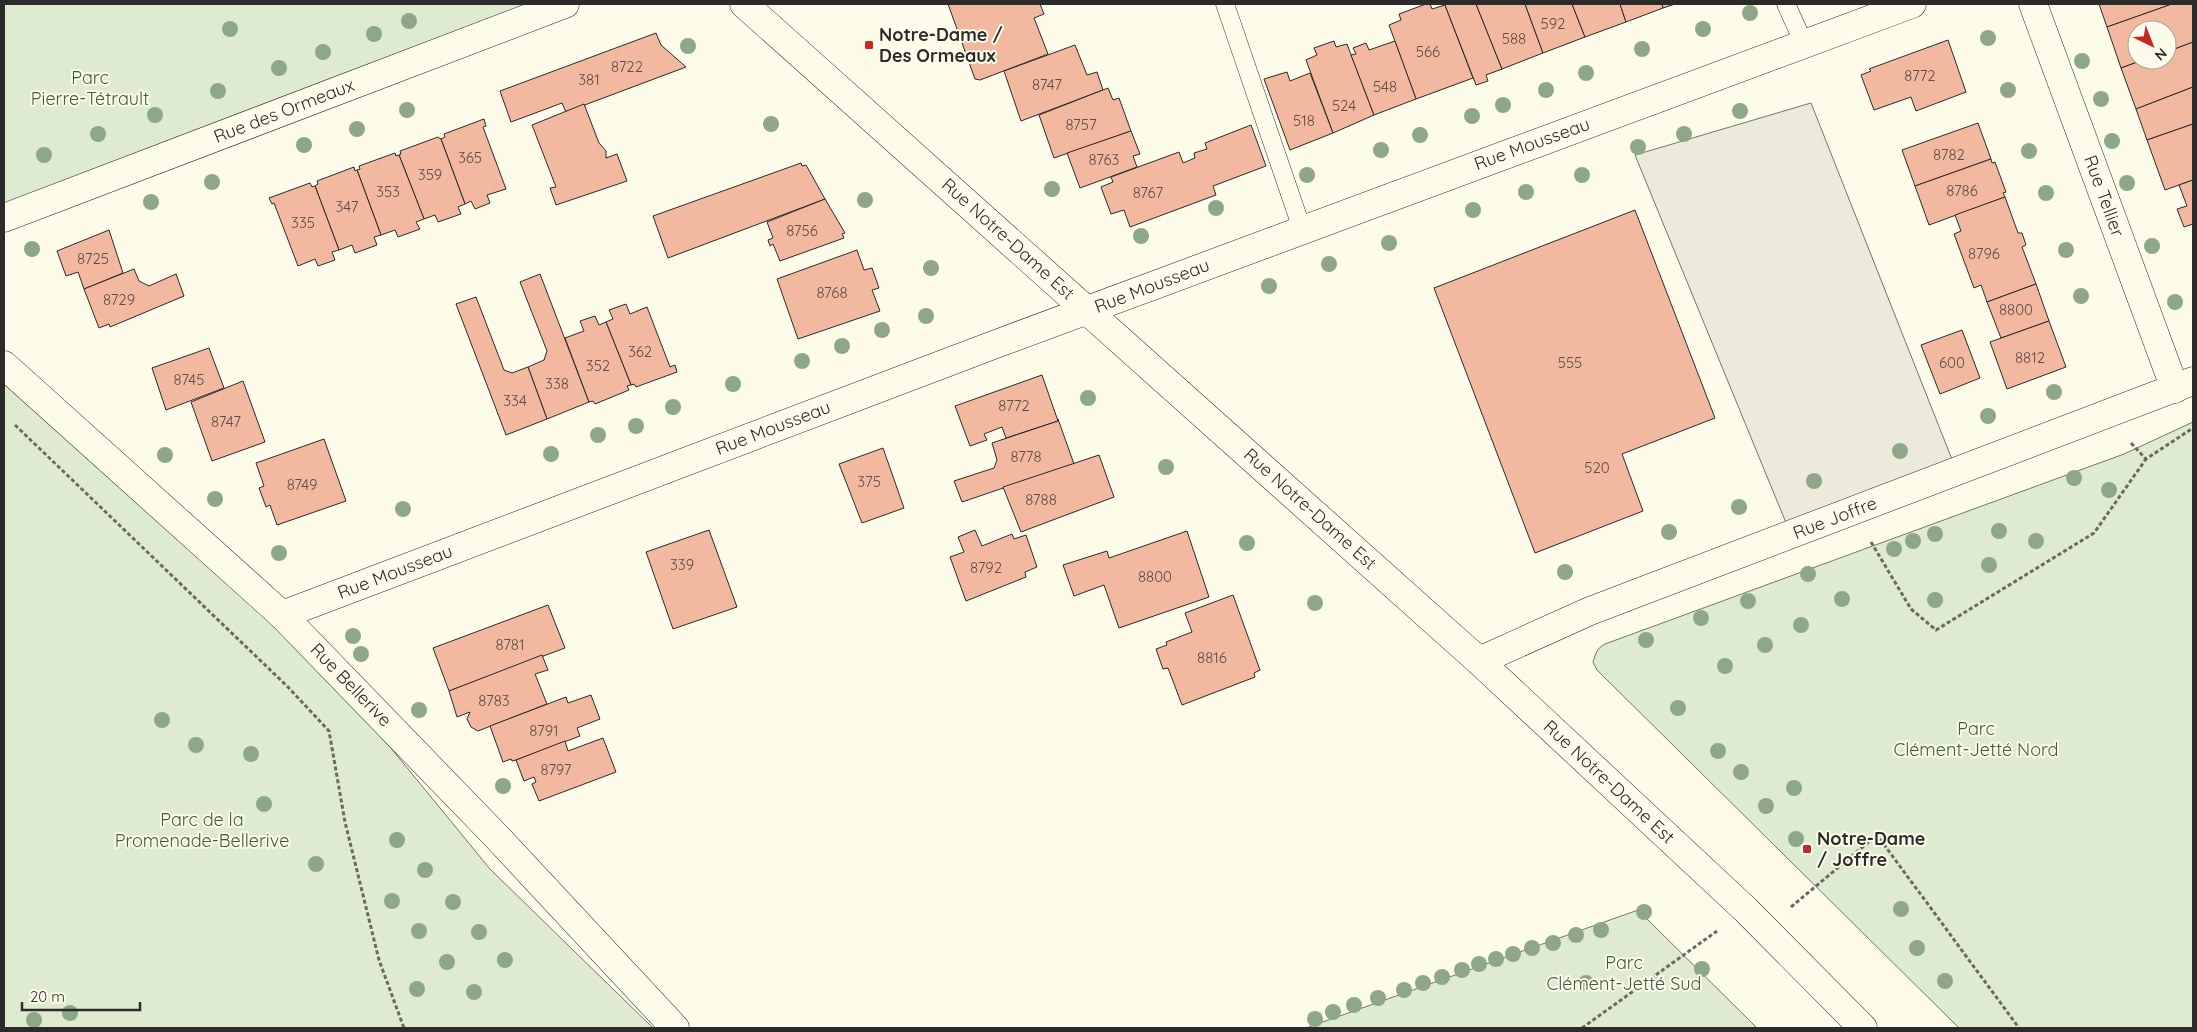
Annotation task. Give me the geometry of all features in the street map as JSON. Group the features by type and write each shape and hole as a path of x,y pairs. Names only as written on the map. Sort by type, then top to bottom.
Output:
{"street":[{"name":"Rue des Ormeaux","path":"4,218 565,4"},
{"name":"Rue Notre-Dame Est","path":"744,4 1479,660 1746,910 1863,1028"},
{"name":"Rue Mousseau","path":"282,615 1302,229 1912,4"},
{"name":"Rue Tellier","path":"2033,4 2184,385"},
{"name":"Rue Bellerive","path":"4,365 282,615 496,836 675,1028"},
{"name":"Rue Joffre","path":"1479,660 1590,611 2184,385"}],"lane":[{"path":"1225,4 1302,229"},
{"path":"1786,4 1804,44"}],"path":[{"path":"2104,415 2146,459"},
{"path":"11,421 280,680 329,731 345,822 376,951 404,1028"},
{"path":"1852,511 1911,609 1936,630 2094,533 2146,459 2193,428"},
{"path":"1765,929 1877,835 2019,1028"},
{"path":"1582,1028 1746,910"}],"green space":[{"name":"Parc Pierre-Tétrault","path":"4,4 564,4 4,212"},
{"name":"Parc de la Promenade-Bellerive","path":"4,353 282,615 490,869 653,1028 4,1028"},
{"name":"Parc Clément-Jetté Nord","path":"2193,422 2193,1028 1959,1028 1597,670 1593,662 1595,656 1598,649 1605,644 2124,454"},
{"name":"Parc Clément-Jetté Sud","path":"1638,910 1757,1028 1306,1028"}],"shaded area":[{"path":"1811,103 1957,472 1791,535 1635,155"}],"building":[{"path":"948,4 1040,4 1044,14 1034,18 1048,54 980,80 975,79"},
{"path":"1430,4 1432,9 1445,5 1473,78 1416,99 1389,25 1401,20 1399,14"},
{"path":"1476,4 1502,69 1486,75 1488,81 1476,85 1445,5"},
{"path":"1476,4 1525,4 1543,53 1502,69"},
{"path":"1525,4 1572,4 1585,37 1543,53"},
{"path":"1572,4 1620,4 1626,22 1585,37"},
{"path":"1620,4 1662,4 1663,8 1626,22"},
{"path":"1662,4 1675,4 1663,8"},
{"path":"2099,4 2172,4 2107,27"},
{"path":"2172,4 2193,4 2193,42 2177,48 2177,20 2127,20 2127,66 2121,68 2107,27"},
{"path":"656,33 661,45 686,67 566,112 562,103 511,122 500,91"},
{"path":"1948,40 1966,92 1916,111 1911,97 1874,110 1861,75 1871,71 1869,69"},
{"path":"1334,41 1336,47 1347,44 1374,115 1333,133 1306,60 1317,55 1314,48"},
{"path":"1395,41 1416,99 1374,115 1351,55 1356,54 1353,48 1366,43 1369,50"},
{"path":"2193,42 2193,87 2136,109 2121,68 2127,66 2127,70 2177,70 2177,48"},
{"path":"1075,45 1087,75 1097,72 1103,90 1021,121 1004,71"},
{"path":"1287,72 1290,81 1310,73 1333,133 1290,150 1264,79"},
{"path":"2193,87 2193,124 2147,140 2136,109"},
{"path":"1108,88 1113,100 1119,98 1131,131 1054,158 1039,115"},
{"path":"584,104 599,143 606,151 606,158 617,154 627,181 556,205 550,188 556,187 532,125"},
{"path":"484,119 486,126 483,127 506,189 487,195 490,203 475,209 471,201 465,204 441,139 445,137 444,134"},
{"path":"1978,123 1991,159 1915,186 1902,150"},
{"path":"2193,124 2193,180 2165,190 2147,140"},
{"path":"1251,125 1266,166 1213,186 1216,195 1130,227 1124,210 1111,214 1101,187 1113,182 1111,177 1179,152 1183,163 1195,158 1194,153 1207,149 1205,143"},
{"path":"1131,131 1140,154 1133,156 1137,167 1080,188 1067,153"},
{"path":"438,137 441,139 465,204 458,207 461,214 438,222 435,215 424,219 399,155 401,154 400,151"},
{"path":"395,153 396,156 399,155 424,219 416,222 420,229 398,237 395,230 381,235 357,170 360,169 359,166"},
{"path":"1991,159 1992,163 1995,162 2006,192 2003,193 2005,197 1929,225 1915,186"},
{"path":"801,163 802,166 806,165 825,199 668,258 653,216"},
{"path":"354,167 355,171 357,170 381,235 374,237 377,245 355,253 352,245 339,250 315,186 318,184 317,181"},
{"path":"2193,180 2193,224 2184,227 2177,209 2187,206 2179,185"},
{"path":"310,183 312,187 315,186 339,250 332,252 335,260 318,266 315,259 298,266 274,203 272,204 269,198"},
{"path":"2005,197 2018,233 2022,233 2026,245 2022,247 2036,284 1987,302 1981,285 1974,288 1954,234 1961,231 1955,215"},
{"path":"825,199 845,233 842,234 844,238 780,261 773,244 770,246 768,240 773,238 767,222"},
{"path":"1635,210 1715,418 1622,454 1643,511 1535,553 1434,288"},
{"path":"109,230 123,273 84,289 78,272 66,276 57,251"},
{"path":"857,250 864,270 872,268 879,288 872,290 880,311 798,339 777,279"},
{"path":"134,269 139,281 149,286 176,274 184,296 110,327 109,324 99,328 84,289"},
{"path":"540,274 589,402 547,419 528,367 544,360 547,351 520,282"},
{"path":"2036,284 2049,321 2001,338 1987,302"},
{"path":"476,297 504,370 512,373 528,367 547,419 506,435 456,304"},
{"path":"626,304 630,314 647,307 670,367 675,365 677,372 636,387 634,384 631,385 606,322 613,319 609,310"},
{"path":"595,316 599,325 606,322 631,385 627,386 629,390 595,404 593,401 589,402 565,338 584,331 580,321"},
{"path":"2049,321 2066,367 2007,389 1990,342"},
{"path":"1962,330 1980,378 1940,394 1921,345"},
{"path":"209,348 224,388 166,410 152,368"},
{"path":"1042,375 1058,421 1006,438 1002,427 984,434 987,440 970,446 955,406"},
{"path":"243,381 265,442 212,461 191,402"},
{"path":"1058,419 1074,464 962,502 954,481 994,468 997,460 992,443 1058,421"},
{"path":"324,439 346,501 277,525 270,505 266,507 259,488 264,486 256,463"},
{"path":"883,448 904,508 862,523 839,464"},
{"path":"1099,455 1114,497 1021,532 1003,487"},
{"path":"709,530 737,607 673,629 646,552"},
{"path":"975,530 982,546 1012,534 1014,539 1026,535 1037,567 1025,572 1026,577 966,601 950,557 964,552 958,537"},
{"path":"1187,531 1209,597 1119,628 1104,585 1074,596 1063,565 1107,551 1109,558"},
{"path":"1233,595 1260,670 1254,673 1255,677 1182,705 1168,668 1163,669 1156,649 1167,645 1166,642 1192,632 1185,613"},
{"path":"548,605 565,648 449,691 433,648"},
{"path":"542,655 548,670 535,674 547,704 478,731 471,727 467,719 470,712 457,717 449,691"},
{"path":"591,695 600,719 577,728 580,736 516,760 512,761 511,759 503,762 490,726 566,697 568,703"},
{"path":"603,738 616,772 539,801 532,784 536,782 534,777 524,781 516,760 565,741 568,751"}],"place":[{"name":"Notre-Dame / Des Ormeaux","path":"869,45"},
{"name":"Notre-Dame / Joffre","path":"1807,849"}]}
